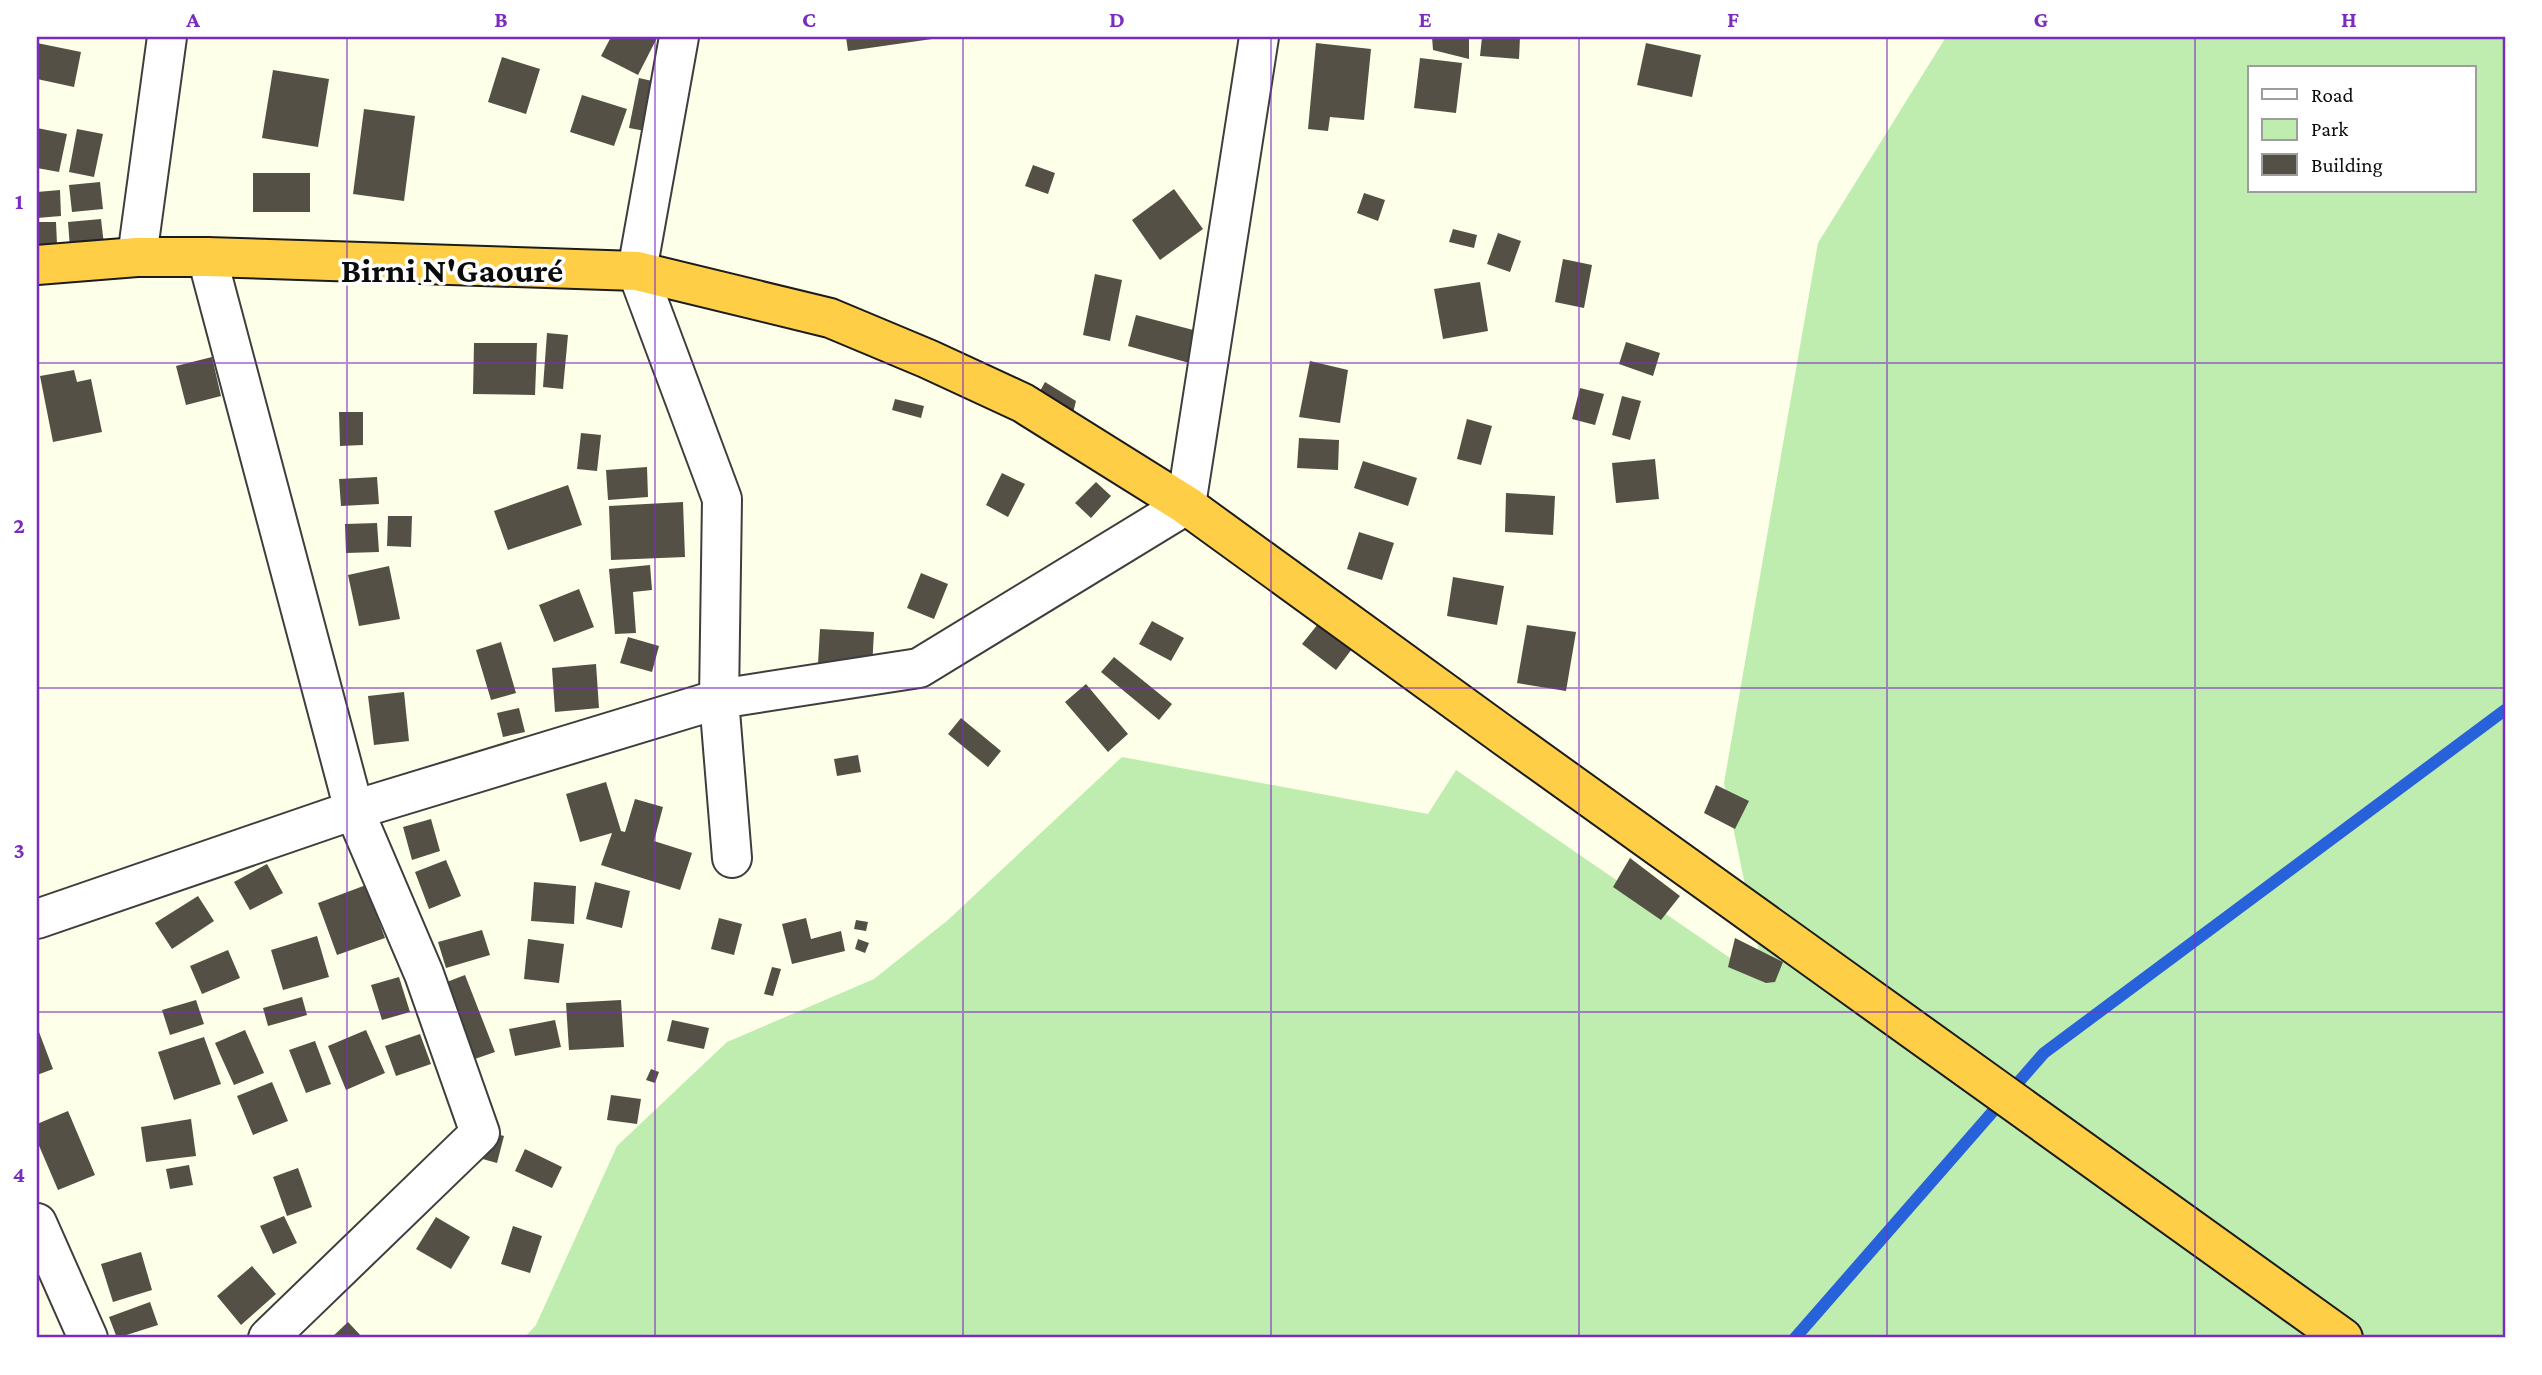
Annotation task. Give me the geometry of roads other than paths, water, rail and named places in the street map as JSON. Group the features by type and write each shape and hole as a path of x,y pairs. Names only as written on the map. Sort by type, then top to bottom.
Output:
{"highway":[{"path":"37,265 137,257 207,257 637,271 830,318 1023,403 1186,505 2343,1338"}],"street":[{"path":"137,257 167,37"},
{"path":"679,37 637,271 722,499 719,699 732,858"},
{"path":"37,919 354,810 719,699 919,668 1186,505 1259,37"},
{"path":"207,257 354,810 424,974 480,1133 268,1338"},
{"path":"37,1223 88,1338"}],"waterway":[{"path":"1795,1338 2044,1053 2505,710"}],"district":[{"name":"Birni N'Gaouré","path":"452,270"}]}
